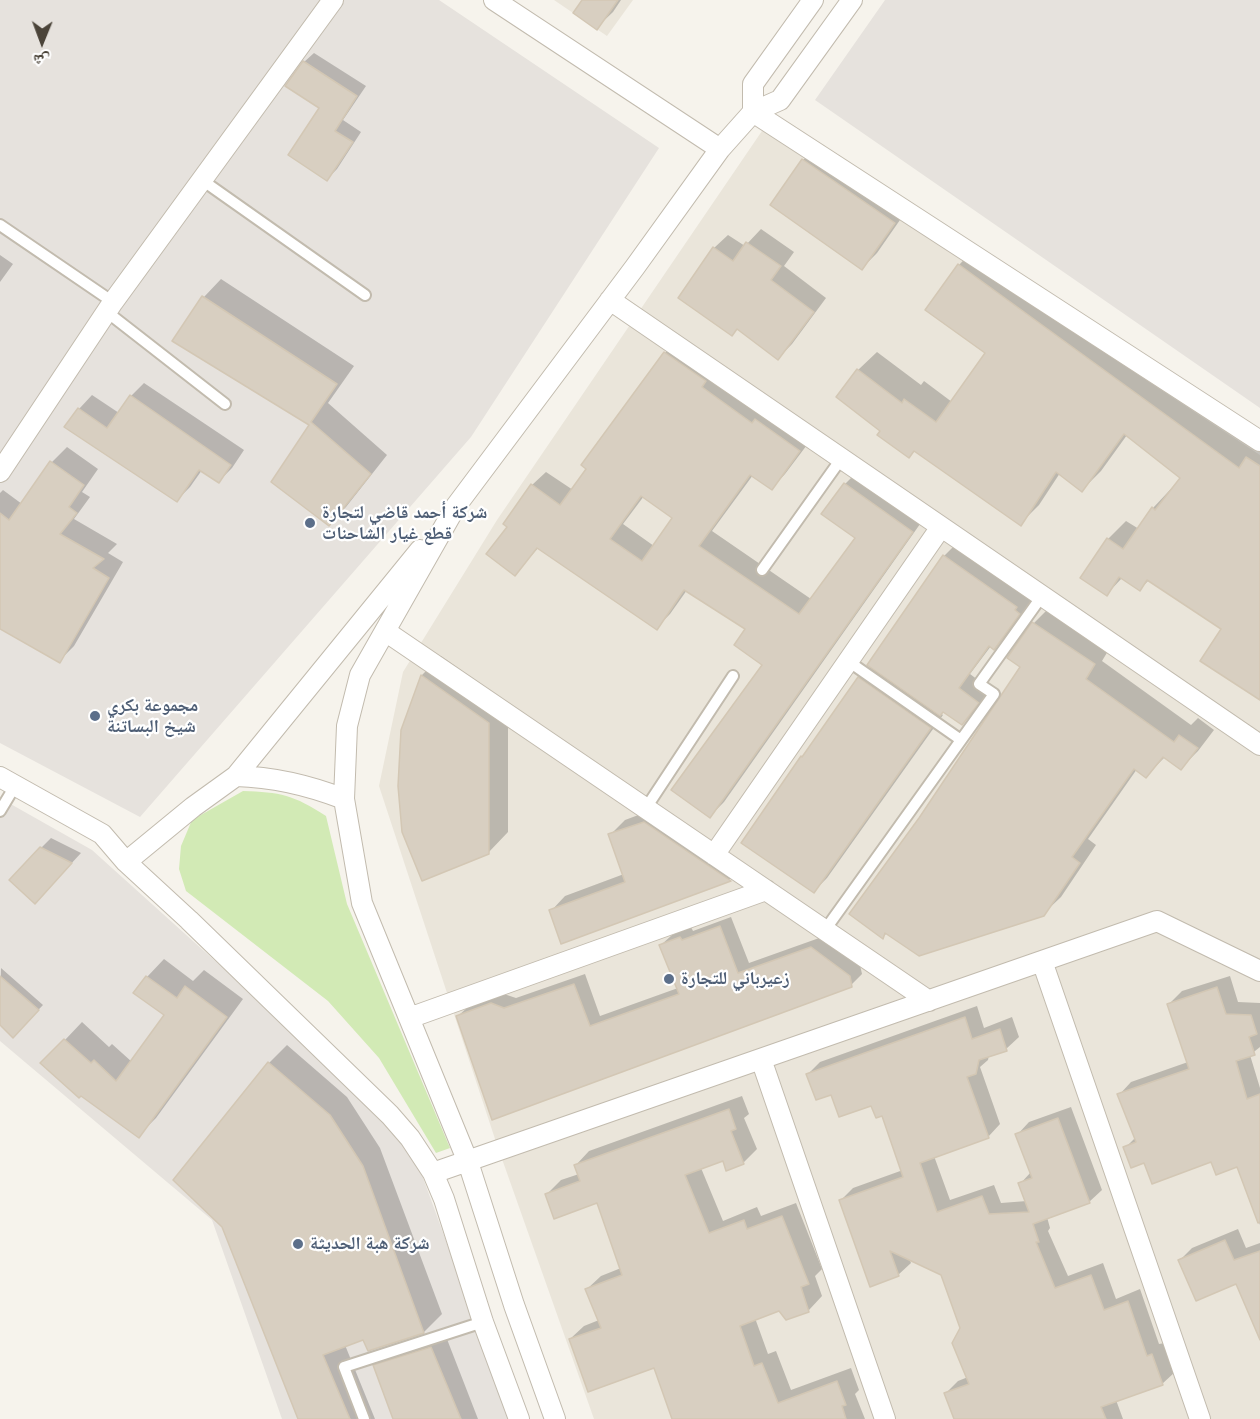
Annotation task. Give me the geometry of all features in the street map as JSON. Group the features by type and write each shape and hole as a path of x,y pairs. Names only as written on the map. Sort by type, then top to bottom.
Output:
{"street":[{"path":"0,472 110,307 333,0"},
{"path":"494,0 720,148"},
{"path":"753,112 753,84 813,0"},
{"path":"126,862 193,807 236,776 456,506 720,148 753,112 780,100 852,0"},
{"path":"753,112 1260,441"},
{"path":"610,300 1260,745"},
{"path":"456,506 360,675 347,726 344,799 362,903 468,1162 514,1305 555,1419"},
{"path":"714,855 941,527"},
{"path":"385,631 929,1000"},
{"path":"236,776 280,780 323,790 344,799"},
{"path":"8,782 102,834 126,862 390,1115 410,1138 433,1173 444,1198 483,1322 519,1419"},
{"path":"409,1018 766,890"},
{"path":"433,1173 1157,921 1260,971"},
{"path":"1042,961 1200,1419"},
{"path":"761,1059 885,1419"}],"lane":[{"path":"202,180 365,295"},
{"path":"0,225 110,307 225,404"},
{"path":"762,570 841,459"},
{"path":"825,930 994,694 979,684 1042,596"},
{"path":"849,661 961,740"},
{"path":"646,808 733,676"},
{"path":"0,811 8,782"},
{"path":"364,1419 344,1367 483,1322"}],"shaded area":[{"path":"0,0 439,0 659,148 471,437 140,817 0,743"},
{"path":"554,0 633,0 607,36"},
{"path":"885,0 1260,0 1260,408 815,100"},
{"path":"764,128 1260,455 1260,1419 594,1419 496,1142 379,786 403,672 497,520"},
{"path":"0,798 92,850 407,1134 511,1419 282,1419 212,1220 0,1041"}],"green space":[{"path":"243,791 286,796 305,803 326,816 347,904 450,1148 436,1153 379,1058 328,1001 186,891 179,869 181,846 192,820"}],"building":[{"path":"582,0 618,0 597,30 573,13"},
{"path":"303,61 357,96 335,131 353,142 327,181 288,155 319,108 285,86"},
{"path":"802,159 895,223 862,270 770,205"},
{"path":"746,242 781,266 771,280 814,312 778,360 737,329 732,336 678,298 713,247 733,261"},
{"path":"958,264 1239,468 1246,457 1260,466 1260,700 1200,661 1221,629 1147,580 1140,591 1119,577 1107,596 1080,578 1107,538 1123,549 1152,507 1155,510 1180,478 1124,434 1082,492 1056,472 1021,526 914,451 909,458 877,435 880,431 836,397 857,369 902,403 904,399 936,422 985,353 925,310"},
{"path":"202,296 337,384 311,422 371,474 329,526 271,482 309,425 172,341"},
{"path":"664,352 706,381 702,387 752,423 755,419 800,451 772,490 750,475 699,546 799,614 855,538 821,514 844,483 913,532 710,818 671,790 762,665 734,645 745,629 684,590 657,630 537,548 515,576 486,554 507,527 503,524 531,484 560,505 586,469 581,465","holes":["641,496 672,518 642,561 610,539"]},
{"path":"130,395 231,465 219,483 199,470 177,502 64,427 78,408 107,428"},
{"path":"50,461 84,485 69,507 77,513 60,534 104,559 93,568 109,578 60,663 0,629 0,513 9,520"},
{"path":"943,555 1017,607 1015,610 1020,614 994,650 989,646 959,688 979,703 962,725 943,712 940,716 867,665"},
{"path":"1032,622 1095,664 1086,679 1174,742 1179,735 1198,748 1181,770 1163,757 1146,778 1134,769 1072,857 1080,863 1044,916 919,956 885,933 883,939 849,914 919,818 1020,667 1007,658"},
{"path":"421,675 489,723 489,854 422,881 402,832 398,786 401,730"},
{"path":"858,677 931,728 814,893 741,843"},
{"path":"644,822 731,881 561,944 549,910 625,882 608,834"},
{"path":"40,847 72,863 35,904 9,880"},
{"path":"720,926 738,973 811,947 850,976 852,987 492,1120 456,1016 491,1003 504,1008 574,984 590,1026 679,994 659,945 680,937 682,940"},
{"path":"0,976 39,1010 13,1038 0,1025"},
{"path":"146,976 177,998 185,986 227,1017 139,1138 81,1096 79,1098 40,1063 64,1039 91,1063 94,1060 116,1081 164,1015 133,993"},
{"path":"1217,987 1226,1014 1251,1015 1257,1034 1249,1037 1255,1055 1236,1061 1247,1099 1260,1094 1260,1222 1258,1223 1237,1167 1216,1175 1211,1162 1152,1184 1144,1163 1131,1168 1123,1147 1136,1142 1117,1094 1189,1069 1167,1004"},
{"path":"965,1017 972,1039 1000,1029 1007,1051 979,1060 976,1074 967,1077 989,1138 920,1163 937,1212 982,1196 989,1214 1029,1212 1018,1183 1032,1178 1015,1134 1058,1118 1090,1203 1033,1224 1039,1242 1036,1242 1055,1288 1091,1275 1104,1310 1128,1301 1147,1356 1152,1354 1163,1385 1101,1407 1106,1419 954,1419 944,1393 969,1384 952,1343 960,1328 941,1275 890,1251 899,1276 870,1287 839,1200 903,1177 882,1116 876,1118 871,1106 839,1117 831,1095 816,1100 806,1074"},
{"path":"268,1062 330,1115 363,1166 424,1333 368,1351 363,1340 323,1355 350,1419 298,1419 222,1227 173,1180"},
{"path":"729,1109 736,1129 731,1131 744,1164 726,1171 723,1161 685,1175 709,1233 744,1220 747,1229 782,1216 809,1284 801,1287 809,1312 786,1320 779,1311 740,1326 754,1366 762,1363 778,1403 837,1381 846,1405 842,1406 846,1419 672,1419 654,1368 588,1392 569,1339 601,1328 585,1289 622,1275 597,1203 554,1219 545,1194 580,1181 574,1165"},
{"path":"1225,1240 1234,1260 1260,1251 1260,1340 1236,1284 1196,1301 1178,1260"},
{"path":"431,1347 461,1419 393,1419 373,1365"}],"place":[{"name":"شركة أحمد قاضي لتجارة قطع غيار الشاحنات","path":"310,523"},
{"name":"مجموعة بكري شيخ البساتنة","path":"95,716"},
{"name":"زعيرباني للتجارة","path":"669,979"},
{"name":"شركة هبة الحديثة","path":"298,1244"}]}
